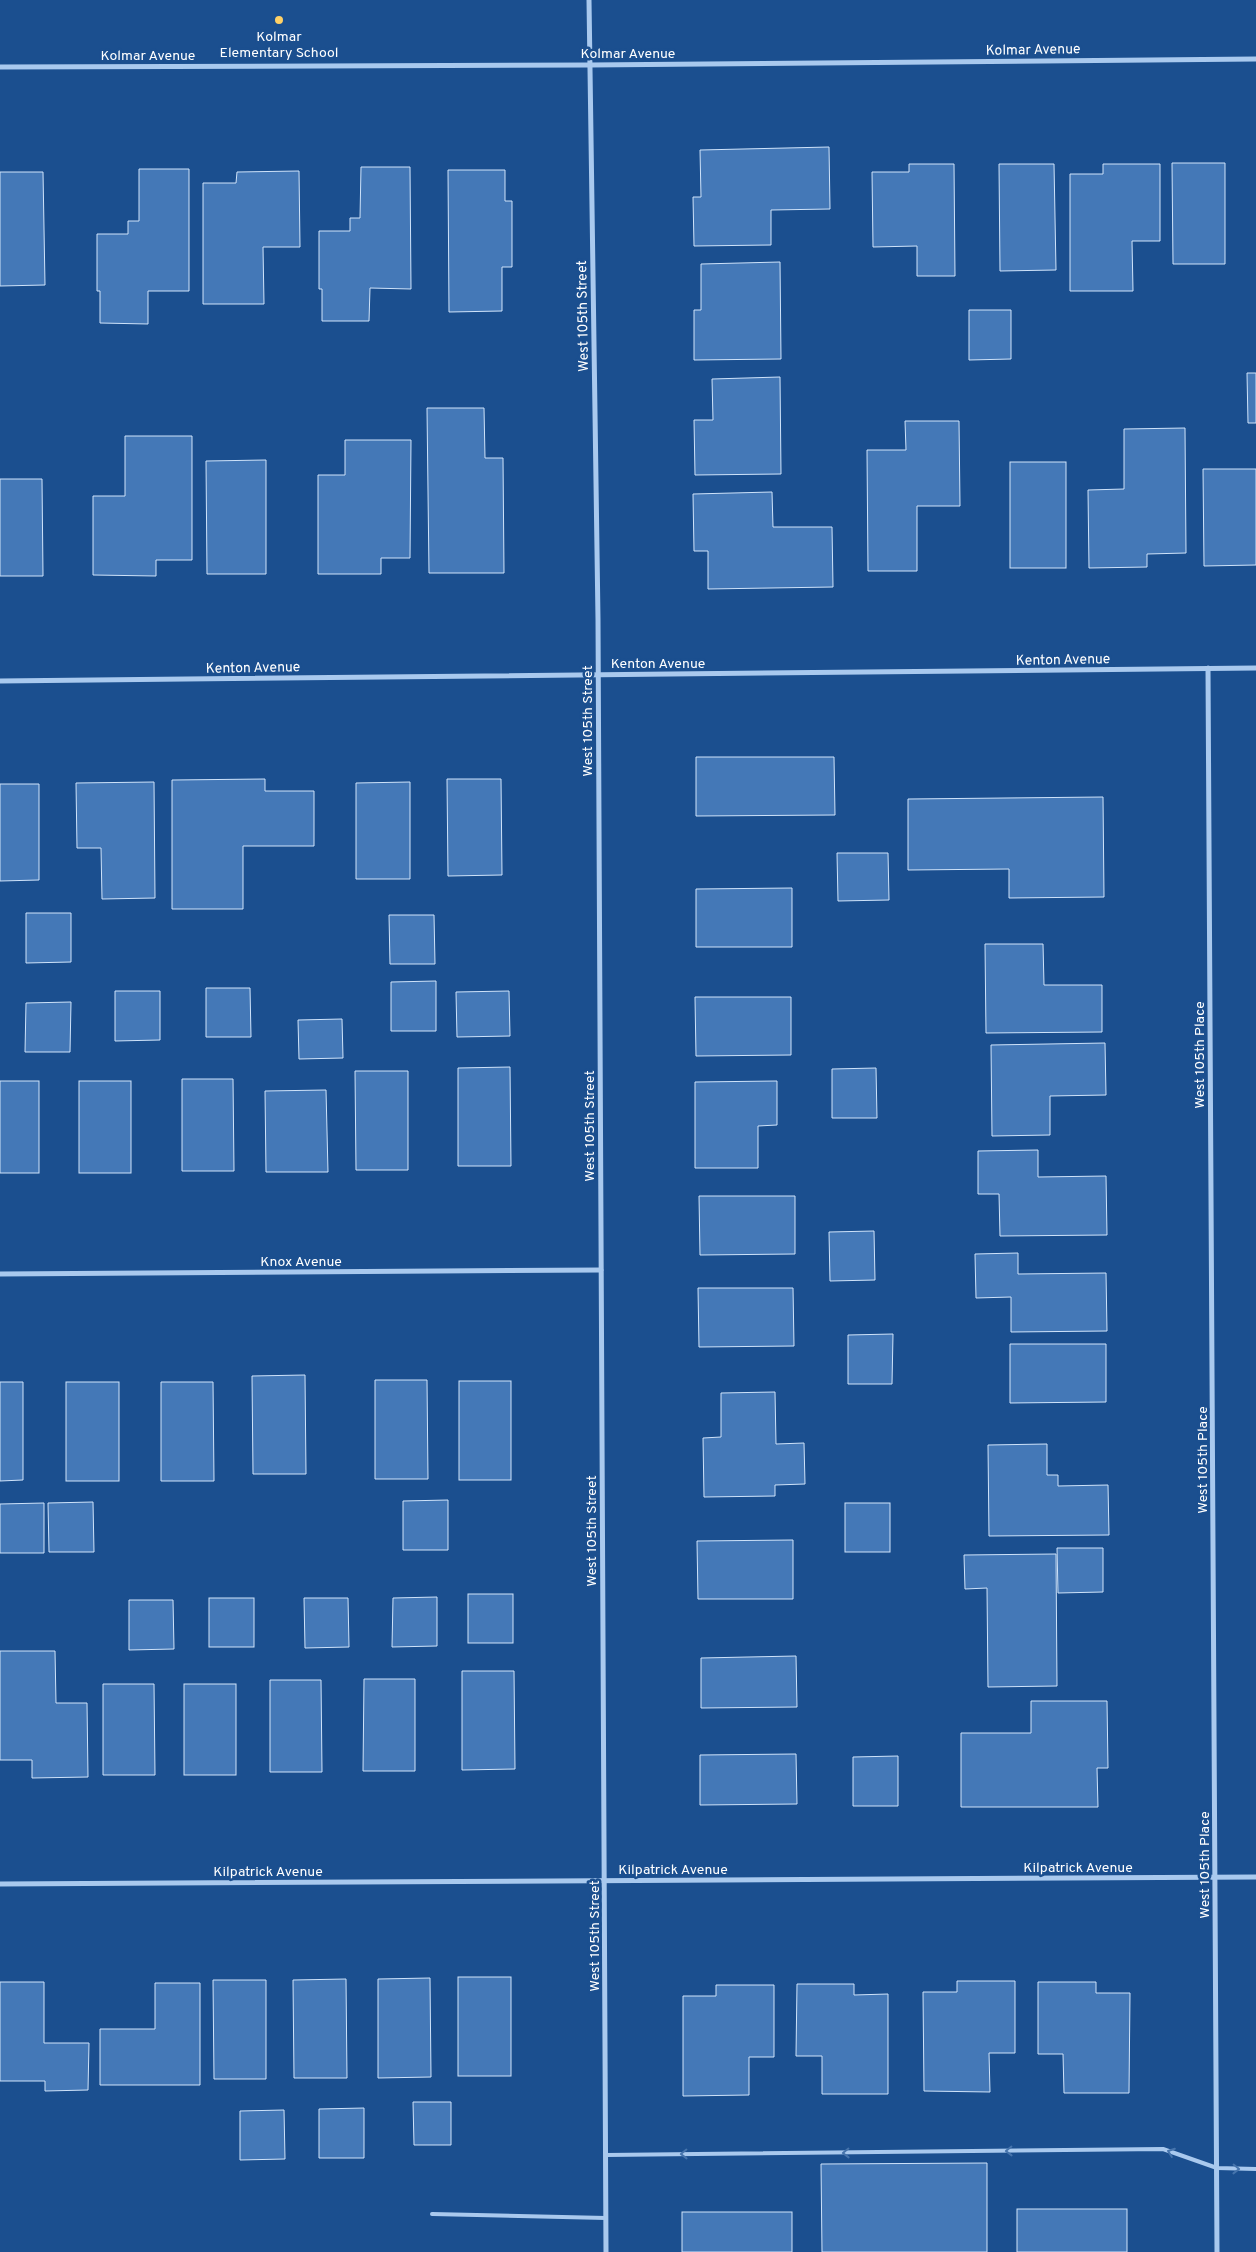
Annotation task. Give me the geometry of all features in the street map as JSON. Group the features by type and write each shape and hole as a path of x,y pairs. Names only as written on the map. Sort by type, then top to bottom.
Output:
{"street":[{"name":"West 105th Street","path":"589,0 598,674 606,2252"},
{"name":"Kolmar Avenue","path":"0,67 590,65 1256,58"},
{"name":"West 105th Place","path":"1208,668 1217,2252"},
{"name":"Kenton Avenue","path":"0,681 1256,668"},
{"name":"Knox Avenue","path":"0,1274 601,1270"},
{"name":"Kilpatrick Avenue","path":"0,1884 1256,1877"}],"lane":[{"path":"606,2155 1162,2149 1216,2168 1256,2169"},
{"path":"432,2214 606,2218"}],"building":[{"path":"829,147 830,209 771,210 771,245 694,246 693,197 701,197 700,150"},
{"path":"1172,163 1225,163 1225,264 1173,264"},
{"path":"909,164 954,164 955,276 917,276 917,246 873,247 872,172 909,172"},
{"path":"999,164 1054,164 1056,270 1000,271"},
{"path":"1103,164 1160,164 1160,241 1132,241 1133,291 1070,291 1070,174 1103,174"},
{"path":"361,167 410,167 411,289 370,288 369,321 322,321 322,289 319,289 319,231 350,231 350,218 360,218"},
{"path":"139,169 189,169 189,291 148,291 148,324 100,323 100,291 97,291 97,234 128,234 128,221 139,221"},
{"path":"448,170 505,170 505,201 512,201 512,267 502,267 502,311 449,312"},
{"path":"299,171 300,247 263,247 264,304 203,304 203,183 236,183 237,172"},
{"path":"0,172 43,172 45,285 0,286"},
{"path":"780,262 781,359 694,360 694,310 701,310 701,264"},
{"path":"969,310 1011,310 1011,359 969,360"},
{"path":"1247,373 1256,373 1256,423 1248,423"},
{"path":"780,377 781,474 695,475 694,420 713,420 712,379"},
{"path":"427,408 484,408 485,458 503,458 504,573 429,573"},
{"path":"905,421 959,421 960,506 917,506 917,571 868,571 867,450 906,450"},
{"path":"1185,428 1186,553 1147,554 1147,567 1089,568 1088,490 1124,489 1124,429"},
{"path":"125,436 192,436 192,560 156,560 156,576 93,575 93,496 125,496"},
{"path":"345,440 411,440 410,558 381,558 381,574 318,574 318,475 345,475"},
{"path":"266,460 266,574 207,574 206,461"},
{"path":"1010,462 1066,462 1066,568 1010,568"},
{"path":"1203,469 1256,469 1256,565 1204,566"},
{"path":"0,479 42,479 43,576 0,576"},
{"path":"772,492 773,527 832,527 833,587 708,589 708,551 694,551 693,494"},
{"path":"696,757 834,757 835,815 696,816"},
{"path":"265,779 265,791 314,791 314,846 243,846 243,909 172,909 172,780"},
{"path":"447,779 501,779 502,875 448,876"},
{"path":"154,782 155,898 102,899 101,848 77,848 76,783"},
{"path":"410,782 410,879 356,879 356,783"},
{"path":"0,784 39,784 39,880 0,881"},
{"path":"1103,797 1104,897 1009,898 1009,869 908,870 908,799"},
{"path":"837,853 888,853 889,900 838,901"},
{"path":"792,888 792,947 696,947 696,889"},
{"path":"26,913 71,913 71,962 26,963"},
{"path":"389,915 434,915 435,964 390,964"},
{"path":"985,944 1043,944 1044,985 1102,985 1102,1032 986,1033"},
{"path":"436,981 436,1031 391,1031 391,982"},
{"path":"206,988 250,988 251,1037 206,1037"},
{"path":"115,991 160,991 160,1040 115,1041"},
{"path":"509,991 510,1036 457,1037 456,992"},
{"path":"695,997 791,997 791,1055 696,1056"},
{"path":"71,1002 70,1052 25,1052 26,1003"},
{"path":"342,1019 343,1058 299,1059 298,1020"},
{"path":"1105,1043 1106,1095 1050,1096 1050,1135 992,1136 991,1045"},
{"path":"510,1067 511,1166 458,1166 458,1068"},
{"path":"876,1068 877,1118 832,1118 832,1069"},
{"path":"355,1071 408,1071 408,1170 356,1170"},
{"path":"182,1079 233,1079 234,1171 182,1171"},
{"path":"0,1081 39,1081 39,1173 0,1173"},
{"path":"79,1081 131,1081 131,1173 79,1173"},
{"path":"777,1081 777,1125 758,1126 758,1168 695,1168 695,1082"},
{"path":"326,1090 328,1172 266,1172 265,1091"},
{"path":"1038,1150 1038,1177 1106,1176 1107,1235 1000,1236 999,1194 978,1194 978,1151"},
{"path":"699,1196 795,1196 795,1254 700,1255"},
{"path":"874,1231 875,1280 830,1281 829,1232"},
{"path":"1018,1253 1018,1274 1106,1273 1107,1331 1011,1332 1011,1297 976,1298 975,1254"},
{"path":"698,1288 793,1288 794,1346 699,1347"},
{"path":"893,1334 892,1384 848,1384 848,1335"},
{"path":"1010,1344 1106,1344 1106,1402 1010,1403"},
{"path":"305,1375 306,1474 253,1474 252,1376"},
{"path":"375,1380 427,1380 428,1479 375,1479"},
{"path":"459,1381 511,1381 511,1480 459,1480"},
{"path":"0,1382 23,1382 23,1480 0,1481"},
{"path":"66,1382 119,1382 119,1481 66,1481"},
{"path":"161,1382 213,1382 214,1481 161,1481"},
{"path":"775,1392 776,1444 804,1443 805,1484 775,1485 775,1496 704,1497 703,1438 721,1437 721,1393"},
{"path":"1047,1444 1047,1475 1058,1475 1058,1486 1108,1485 1109,1535 989,1536 988,1445"},
{"path":"448,1500 448,1550 403,1550 403,1501"},
{"path":"93,1502 94,1552 49,1552 48,1503"},
{"path":"44,1503 44,1553 0,1553 0,1504"},
{"path":"845,1503 890,1503 890,1552 845,1552"},
{"path":"793,1540 793,1599 698,1599 697,1541"},
{"path":"1057,1548 1103,1548 1103,1592 1058,1593"},
{"path":"1056,1554 1057,1686 988,1687 987,1588 965,1589 964,1555"},
{"path":"468,1594 513,1594 513,1643 468,1643"},
{"path":"437,1597 437,1646 392,1647 393,1598"},
{"path":"209,1598 254,1598 254,1647 209,1647"},
{"path":"304,1598 348,1598 349,1647 305,1648"},
{"path":"129,1600 173,1600 174,1649 129,1650"},
{"path":"0,1651 55,1651 56,1703 87,1703 88,1777 32,1778 32,1760 0,1760"},
{"path":"796,1656 797,1707 701,1708 701,1658"},
{"path":"462,1671 514,1671 515,1769 462,1770"},
{"path":"364,1679 415,1679 415,1771 363,1771"},
{"path":"270,1680 321,1680 322,1772 270,1772"},
{"path":"103,1684 154,1684 155,1775 103,1775"},
{"path":"184,1684 236,1684 236,1775 184,1775"},
{"path":"1031,1701 1107,1701 1108,1768 1097,1768 1098,1807 961,1807 961,1733 1031,1733"},
{"path":"796,1754 797,1804 700,1805 700,1755"},
{"path":"898,1756 898,1806 853,1806 853,1757"},
{"path":"458,1977 511,1977 511,2076 458,2076"},
{"path":"430,1978 431,2077 378,2078 378,1979"},
{"path":"346,1979 347,2078 294,2078 293,1980"},
{"path":"213,1980 266,1980 266,2079 214,2079"},
{"path":"957,1981 1015,1981 1015,2053 989,2053 990,2092 924,2091 923,1992 957,1992"},
{"path":"0,1982 44,1982 44,2043 89,2043 88,2090 45,2091 45,2081 0,2081"},
{"path":"1038,1982 1096,1982 1096,1993 1130,1993 1129,2093 1064,2093 1063,2054 1038,2054"},
{"path":"155,1983 200,1983 200,2085 100,2085 100,2029 155,2029"},
{"path":"797,1984 854,1984 854,1995 888,1994 888,2094 822,2094 822,2056 796,2056"},
{"path":"716,1985 774,1985 774,2057 749,2057 749,2095 683,2096 683,1996 716,1996"},
{"path":"413,2102 451,2102 451,2145 414,2145"},
{"path":"364,2108 364,2158 319,2158 319,2109"},
{"path":"284,2110 285,2159 240,2160 240,2111"},
{"path":"987,2163 987,2252 822,2252 821,2164"},
{"path":"1017,2209 1127,2209 1127,2252 1017,2252"},
{"path":"682,2212 792,2212 792,2252 682,2252"}],"place":[{"name":"Kolmar Elementary School","path":"279,20"}]}
